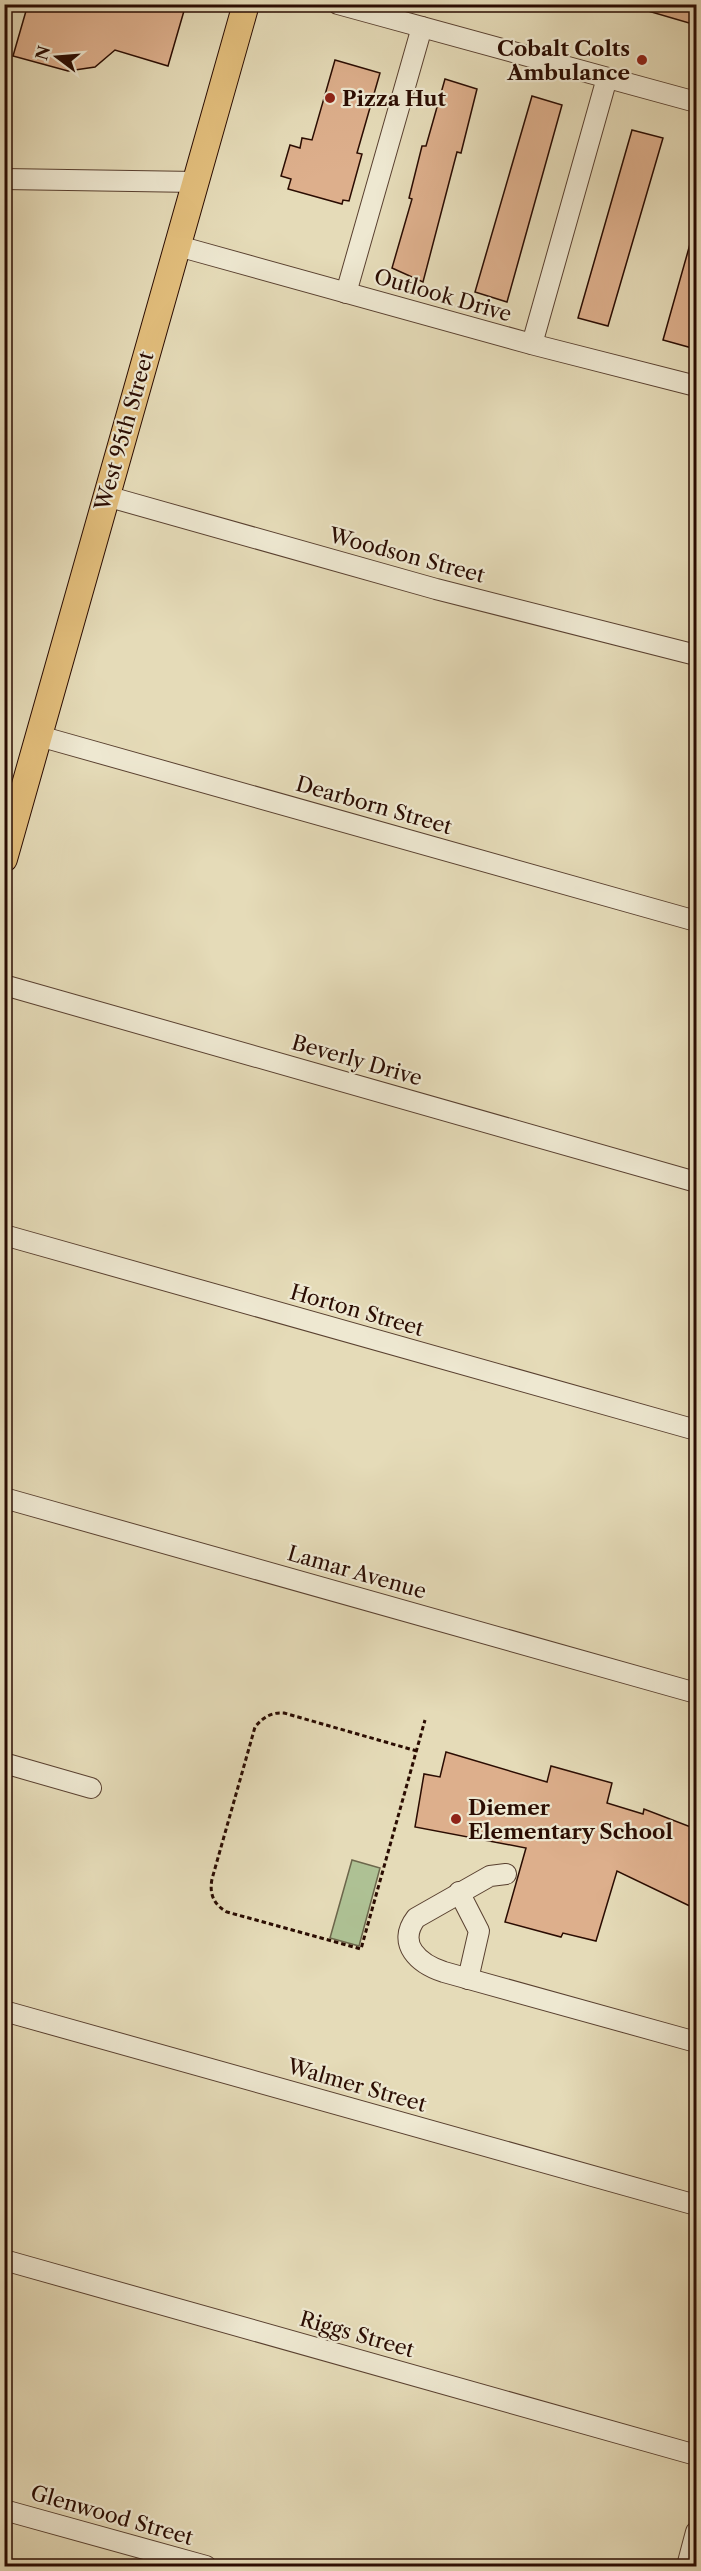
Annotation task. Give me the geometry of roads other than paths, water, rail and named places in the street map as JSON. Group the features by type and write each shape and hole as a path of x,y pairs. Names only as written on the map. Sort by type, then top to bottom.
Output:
{"main road":[{"name":"West 95th Street","path":"4,859 246,4"}],"street":[{"path":"338,4 696,102"},
{"path":"346,293 422,27"},
{"path":"532,344 607,78"},
{"path":"4,179 196,182"},
{"name":"Outlook Drive","path":"178,246 532,344 696,386"},
{"name":"Woodson Street","path":"106,496 436,589 696,655"},
{"name":"Dearborn Street","path":"39,735 696,921"},
{"name":"Beverly Drive","path":"4,985 696,1182"},
{"name":"Horton Street","path":"4,1235 696,1430"},
{"name":"Lamar Avenue","path":"4,1498 696,1693"},
{"path":"4,1763 91,1788"},
{"path":"506,1874 490,1876 416,1918 412,1923 408,1941 413,1953 423,1964 468,1979 696,2042"},
{"path":"459,1892 479,1931 468,1979"},
{"name":"Walmer Street","path":"4,2011 696,2205"},
{"name":"Riggs Street","path":"4,2260 696,2455"},
{"name":"Glenwood Street","path":"4,2510 206,2566"},
{"path":"687,2566 696,2532"}],"place":[{"name":"Cobalt Colts Ambulance","path":"642,60"},
{"name":"Pizza Hut","path":"330,98"},
{"name":"Diemer Elementary School","path":"456,1819"}]}
